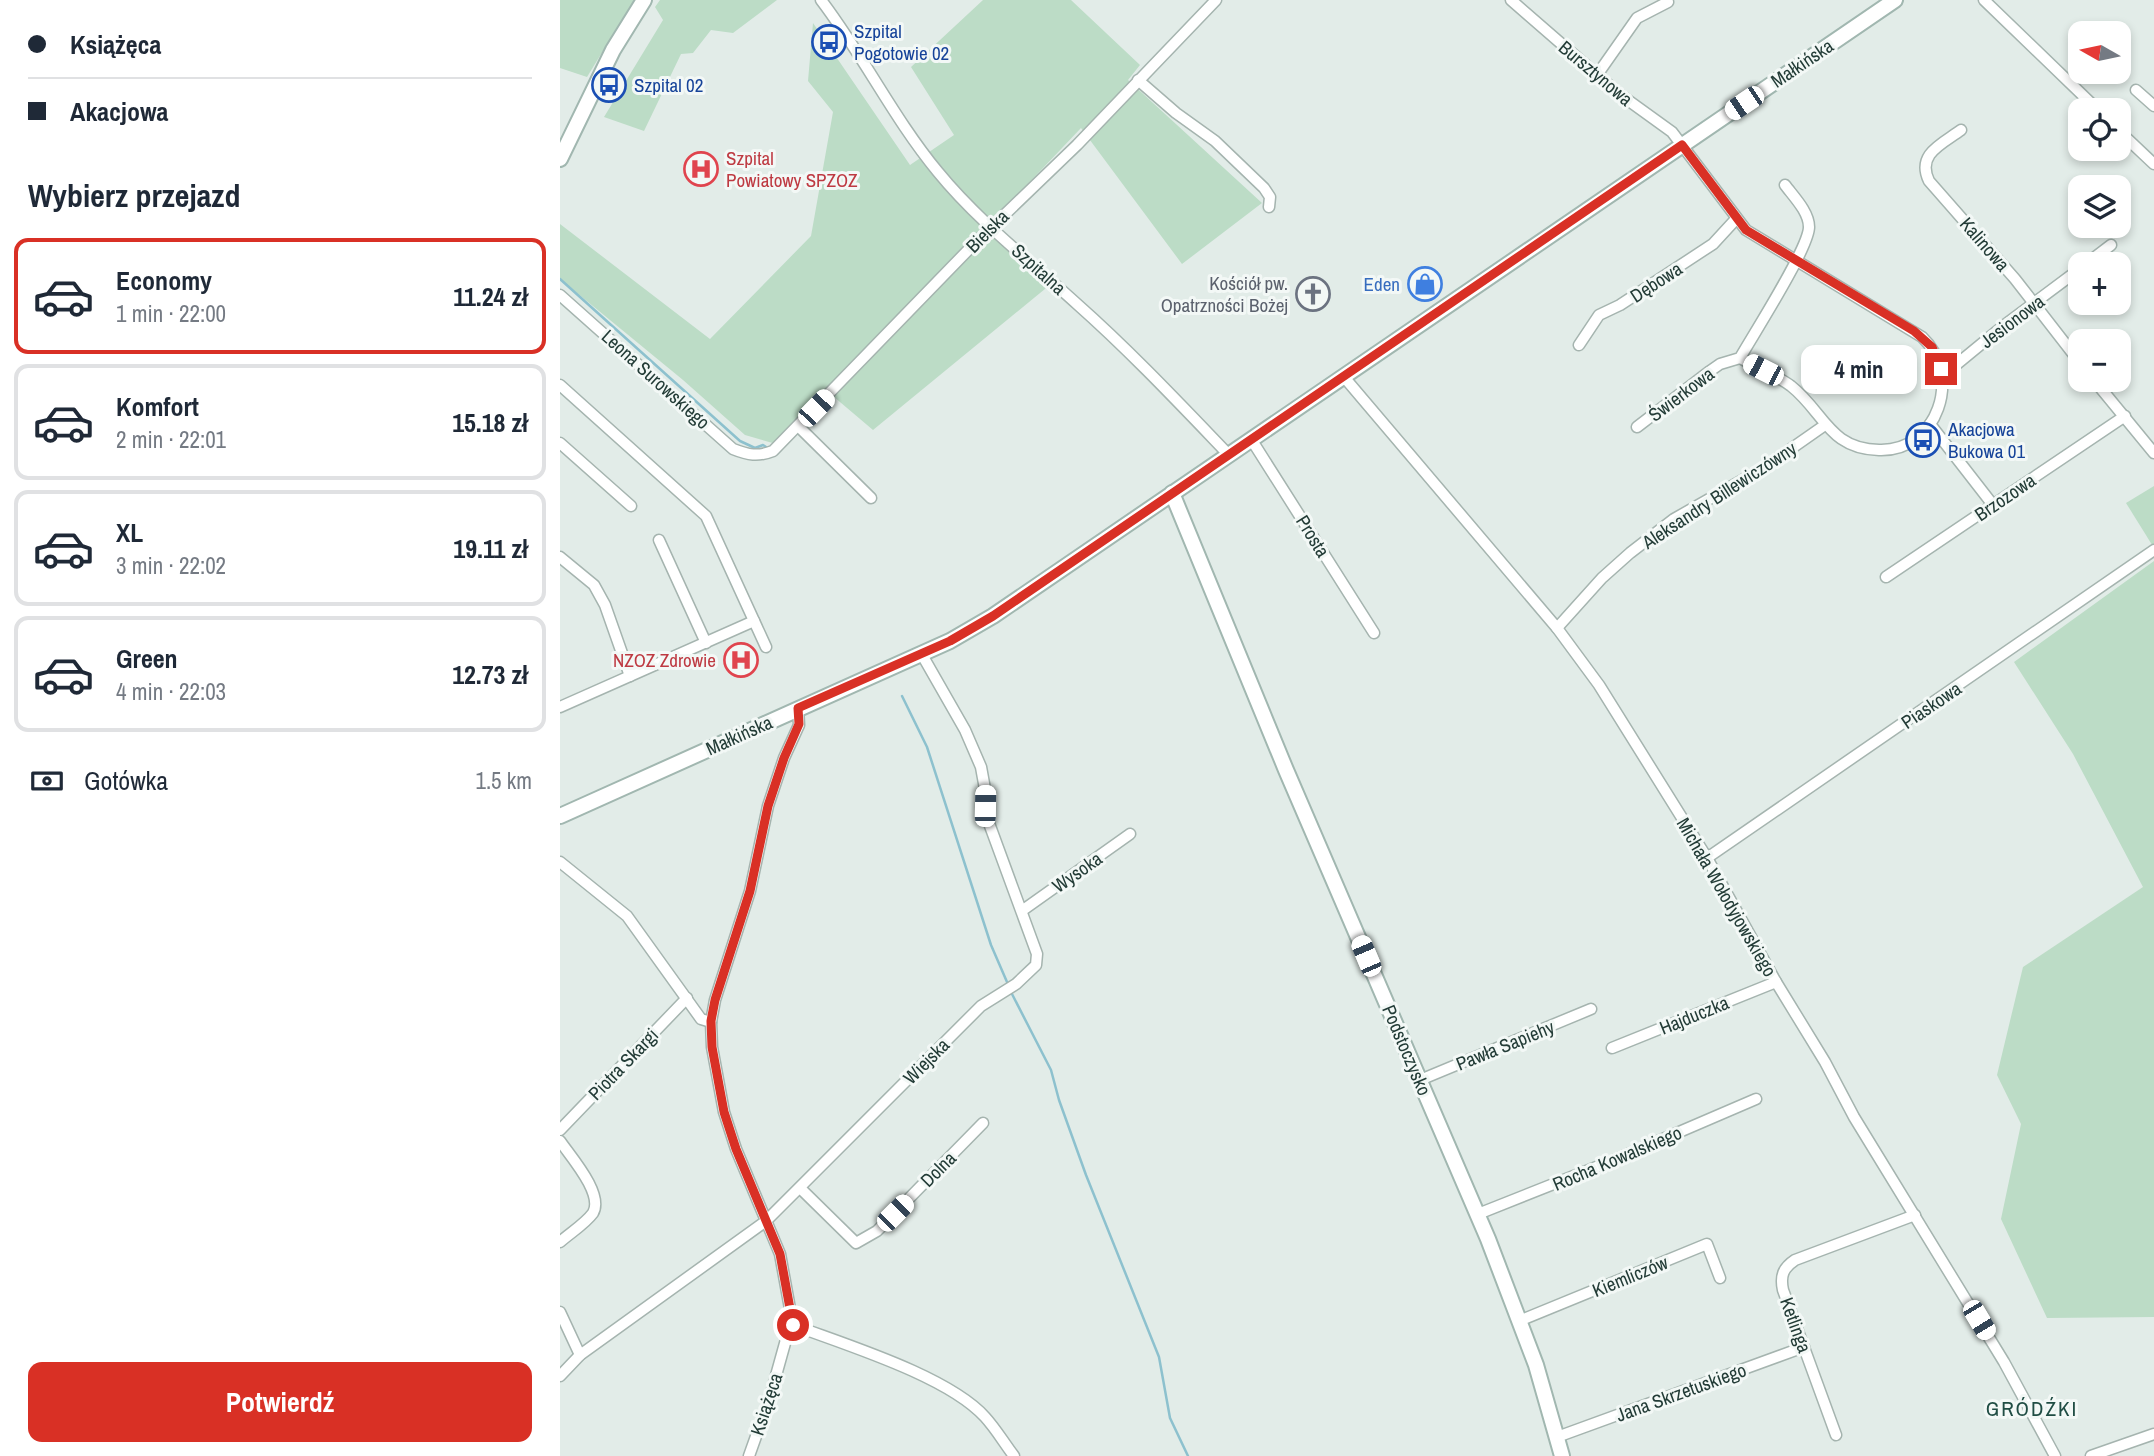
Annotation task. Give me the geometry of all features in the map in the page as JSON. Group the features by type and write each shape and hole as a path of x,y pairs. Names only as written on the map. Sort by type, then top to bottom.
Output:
{"main road":[{"path":"560,159 613,50 644,0"},
{"name":"Małkińska","path":"560,816 950,641 993,616 1895,0"},
{"name":"Podstoczysko","path":"1172,493 1286,769 1478,1214 1536,1365 1562,1456"}],"street":[{"name":"Szpitalna","path":"821,0 847,34 925,156 959,196 1111,335 1228,454"},
{"name":"Bielska","path":"755,455 773,451 799,427 1216,0"},
{"name":"Bursztynowa","path":"1511,0 1618,93 1672,132 1736,219 1750,233 1922,337 1932,347 1941,369"},
{"path":"1984,0 2086,98"},
{"path":"1597,75 1637,18 1668,2"},
{"path":"1138,80 1167,106 1215,141 1264,188 1270,197 1269,207"},
{"path":"2136,90 2154,106"},
{"name":"Kalinowa","path":"1961,130 1926,159 1924,170 1929,181 1996,257 2068,348"},
{"path":"2131,142 2154,164"},
{"path":"1785,185 1805,213 1809,226 1806,239 1740,358 1793,387 1825,425 1849,444 1880,450 1909,443 1930,425 1942,397 1941,369"},
{"name":"Dębowa","path":"1579,345 1599,316 1713,244 1736,219"},
{"path":"2102,252 2111,245"},
{"name":"Jesionowa","path":"1941,369 1957,364 2068,278"},
{"name":"Leona Surowskiego","path":"560,295 733,449 747,455 755,455"},
{"name":"Świerkowa","path":"1637,427 1720,364 1740,358"},
{"name":"Michała Wołodyjowskiego","path":"1344,377 1557,628 1599,685 1707,858 1854,1117 2004,1362 2055,1456"},
{"path":"560,385 706,516 766,647"},
{"path":"2104,392 2154,453"},
{"name":"Brzozowa","path":"1886,577 2125,416"},
{"name":"Aleksandry Billewiczówny","path":"1557,628 1625,557 1674,519 1762,469 1825,425"},
{"path":"1930,425 1993,505"},
{"path":"799,427 871,498"},
{"name":"Prosta","path":"1251,439 1374,633"},
{"path":"560,443 631,506"},
{"path":"659,540 705,643"},
{"name":"Piaskowa","path":"1707,858 2154,550"},
{"path":"560,557 594,585 605,605 630,676"},
{"path":"560,707 754,621"},
{"name":"Wiejska","path":"560,1376 580,1355 766,1221 981,1006 1016,984 1036,965 1037,954 1023,910 986,815 981,767 965,730 921,653"},
{"path":"798,708 799,724 768,806 750,891 715,1000 711,1021 712,1047 724,1112 736,1149 780,1254 793,1325 918,1373 963,1399 985,1416 1014,1456"},
{"name":"Wysoka","path":"1023,910 1130,834"},
{"path":"560,862 627,916 701,1019 711,1021"},
{"name":"Hajduczka","path":"1612,1048 1776,982"},
{"name":"Piotra Skargi","path":"560,1130 687,998"},
{"name":"Pawła Sapiehy","path":"1420,1080 1591,1009"},
{"name":"Rocha Kowalskiego","path":"1478,1214 1756,1099"},
{"name":"Dolna","path":"800,1188 856,1243 877,1231 983,1123"},
{"path":"560,1141 594,1191 597,1203 592,1214 560,1242"},
{"name":"Ketlinga","path":"1836,1435 1781,1280 1788,1265 1795,1260 1915,1215"},
{"name":"Kiemliczów","path":"1519,1321 1707,1244 1720,1278"},
{"path":"560,1312 580,1355"},
{"name":"Książęca","path":"749,1456 770,1397 787,1336 793,1325"},
{"name":"Jana Skrzetuskiego","path":"1558,1437 1804,1347"},
{"path":"2091,1456 2154,1434"}],"green space":[{"path":"560,0 634,0 587,77 560,68"},
{"path":"660,0 777,0 733,33 711,30 693,53 681,54 644,131 604,117 663,20 655,7"},
{"path":"983,0 1071,0 1140,65 1128,80 1262,203 1182,264 1081,128 985,229 1051,284 873,430 827,391 776,444 745,435 560,279 560,224 710,339 811,236 833,112 808,81 813,23 910,165 954,135 911,67"},
{"path":"2154,486 2154,548 2126,503"},
{"path":"2154,561 2154,1317 2047,1318 2001,1219 2021,1124 1997,1075 2023,967 2143,887 2073,754 2014,662"}],"waterway":[{"path":"560,279 740,441 755,448 763,445 766,447"},
{"path":"902,696 927,747 991,945 1007,982"},
{"path":"1012,994 1051,1070 1086,1175 1159,1357 1170,1418 1188,1456"}],"place":[{"name":"Szpital Pogotowie 02","path":"829,42"},
{"name":"Szpital 02","path":"609,85"},
{"name":"Szpital Powiatowy SPZOZ","path":"701,169"},
{"name":"Eden","path":"1425,284"},
{"name":"Kościół pw. Opatrzności Bożej","path":"1313,294"},
{"name":"Akacjowa Bukowa 01","path":"1923,440"},
{"name":"NZOZ Zdrowie","path":"741,660"}],"district":[{"name":"GRÓDŹKI","path":"2032,1409"}],"route":[{"path":"793,1325 780,1254 736,1149 724,1112 712,1047 711,1021 715,1000 750,891 768,806 799,724 798,708 950,641 993,616 1682,145 1746,230 1914,331 1932,347 1941,369"}]}
